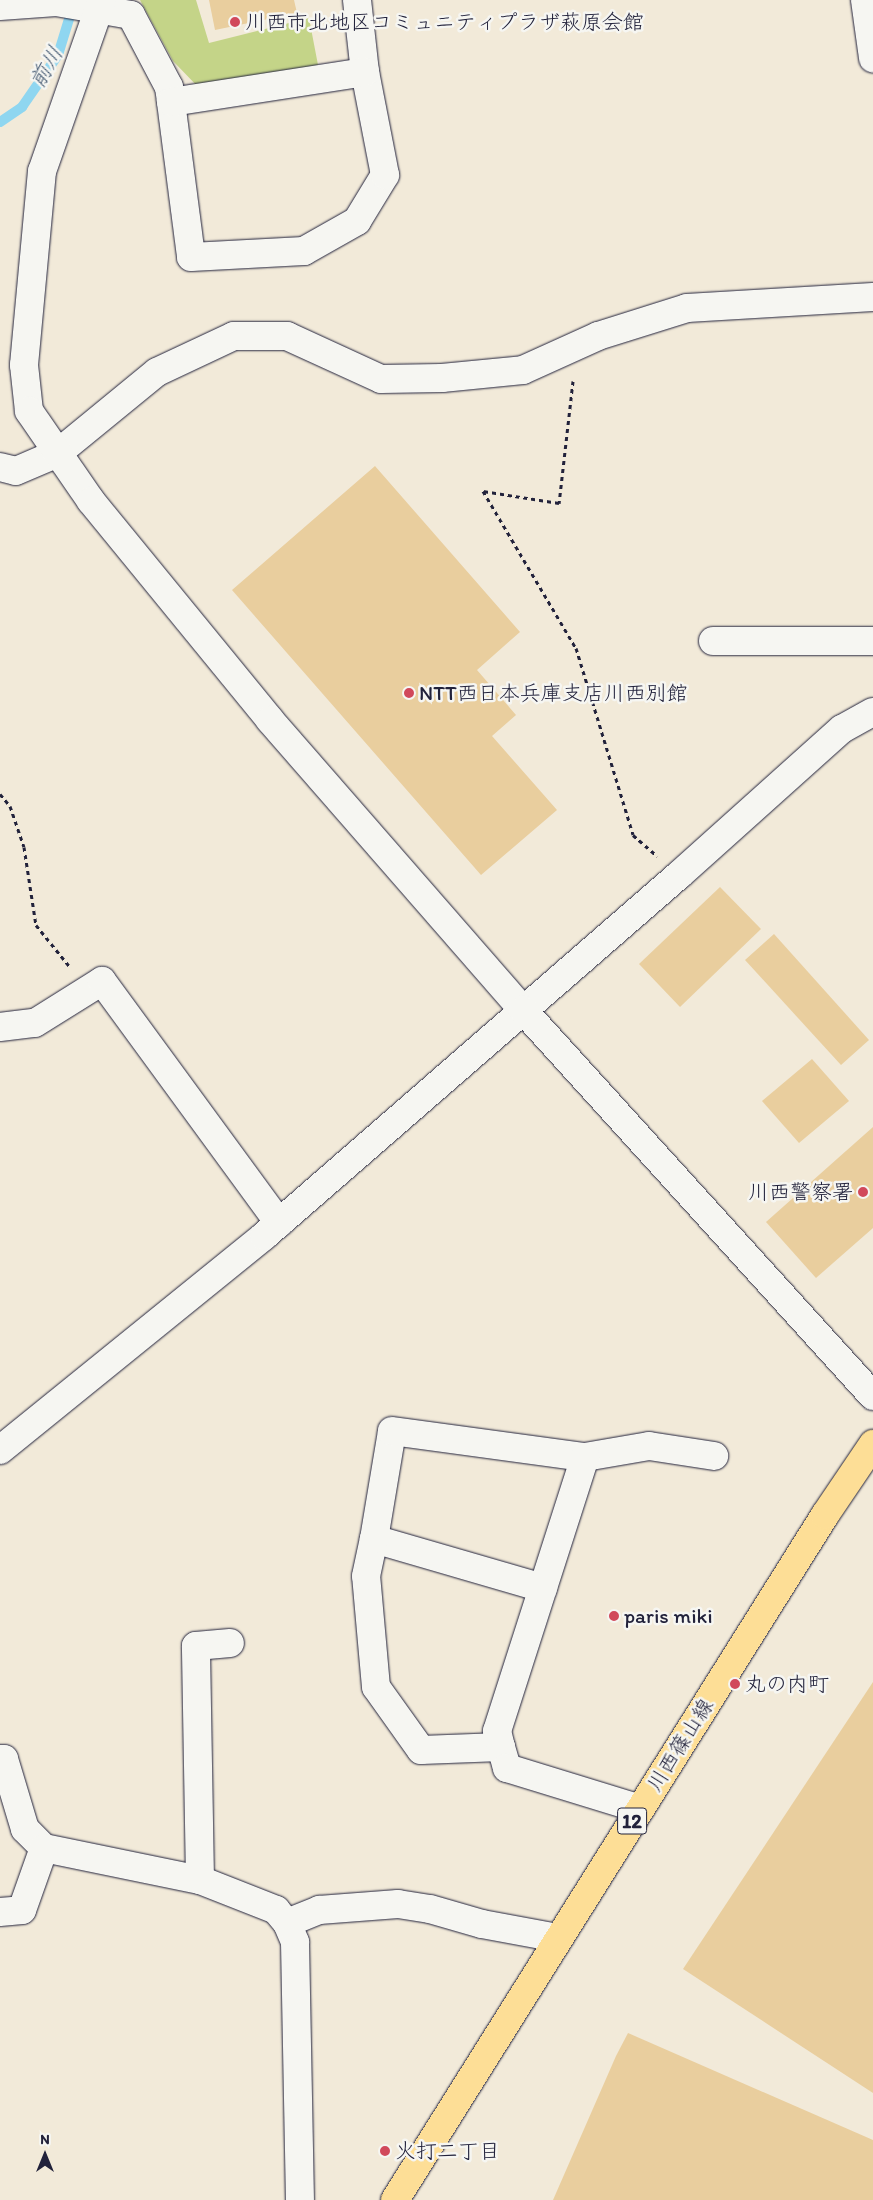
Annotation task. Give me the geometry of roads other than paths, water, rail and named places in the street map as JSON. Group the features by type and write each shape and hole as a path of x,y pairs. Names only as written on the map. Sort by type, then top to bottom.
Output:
{"main road":[{"name":"川西篠山線","path":"395,2200 825,1515 873,1444"}],"street":[{"path":"0,6 56,2 100,4 131,15 169,87 191,257 304,251 357,221 385,175 365,72 357,0"},
{"path":"865,0 873,58"},
{"path":"100,4 42,171 24,365 30,412 91,501 270,720 523,1010 873,1396"},
{"path":"171,102 365,72"},
{"path":"0,467 16,471 58,453 157,372 234,336 288,336 381,379 442,378 523,370 598,336 687,308 873,297"},
{"path":"713,641 873,641"},
{"path":"0,1450 279,1223 679,875 842,729 873,712"},
{"path":"0,1027 35,1023 102,981 279,1223"},
{"path":"501,1747 421,1750 376,1687 366,1576 374,1540 392,1431 585,1457 649,1446 714,1456"},
{"path":"585,1457 497,1731 507,1768 640,1809"},
{"path":"374,1540 543,1588"},
{"path":"200,1880 196,1646 230,1644"},
{"path":"0,1759 4,1759 26,1829 44,1848 200,1880 276,1910 287,1923 295,1942 300,2200"},
{"path":"0,1912 22,1910 44,1848"},
{"path":"287,1923 319,1910 398,1904 430,1909 482,1924 558,1938"}],"waterway":[{"name":"前川","path":"0,122 22,107 58,55 73,6"}],"place":[{"name":"川西市北地区コミュニティプラザ萩原会館","path":"235,22"},
{"name":"NTT西日本兵庫支店川西別館","path":"409,693"},
{"name":"川西警察署","path":"863,1192"},
{"name":"paris miki","path":"614,1616"},
{"name":"丸の内町","path":"735,1684"},
{"name":"火打二丁目","path":"385,2151"}]}
